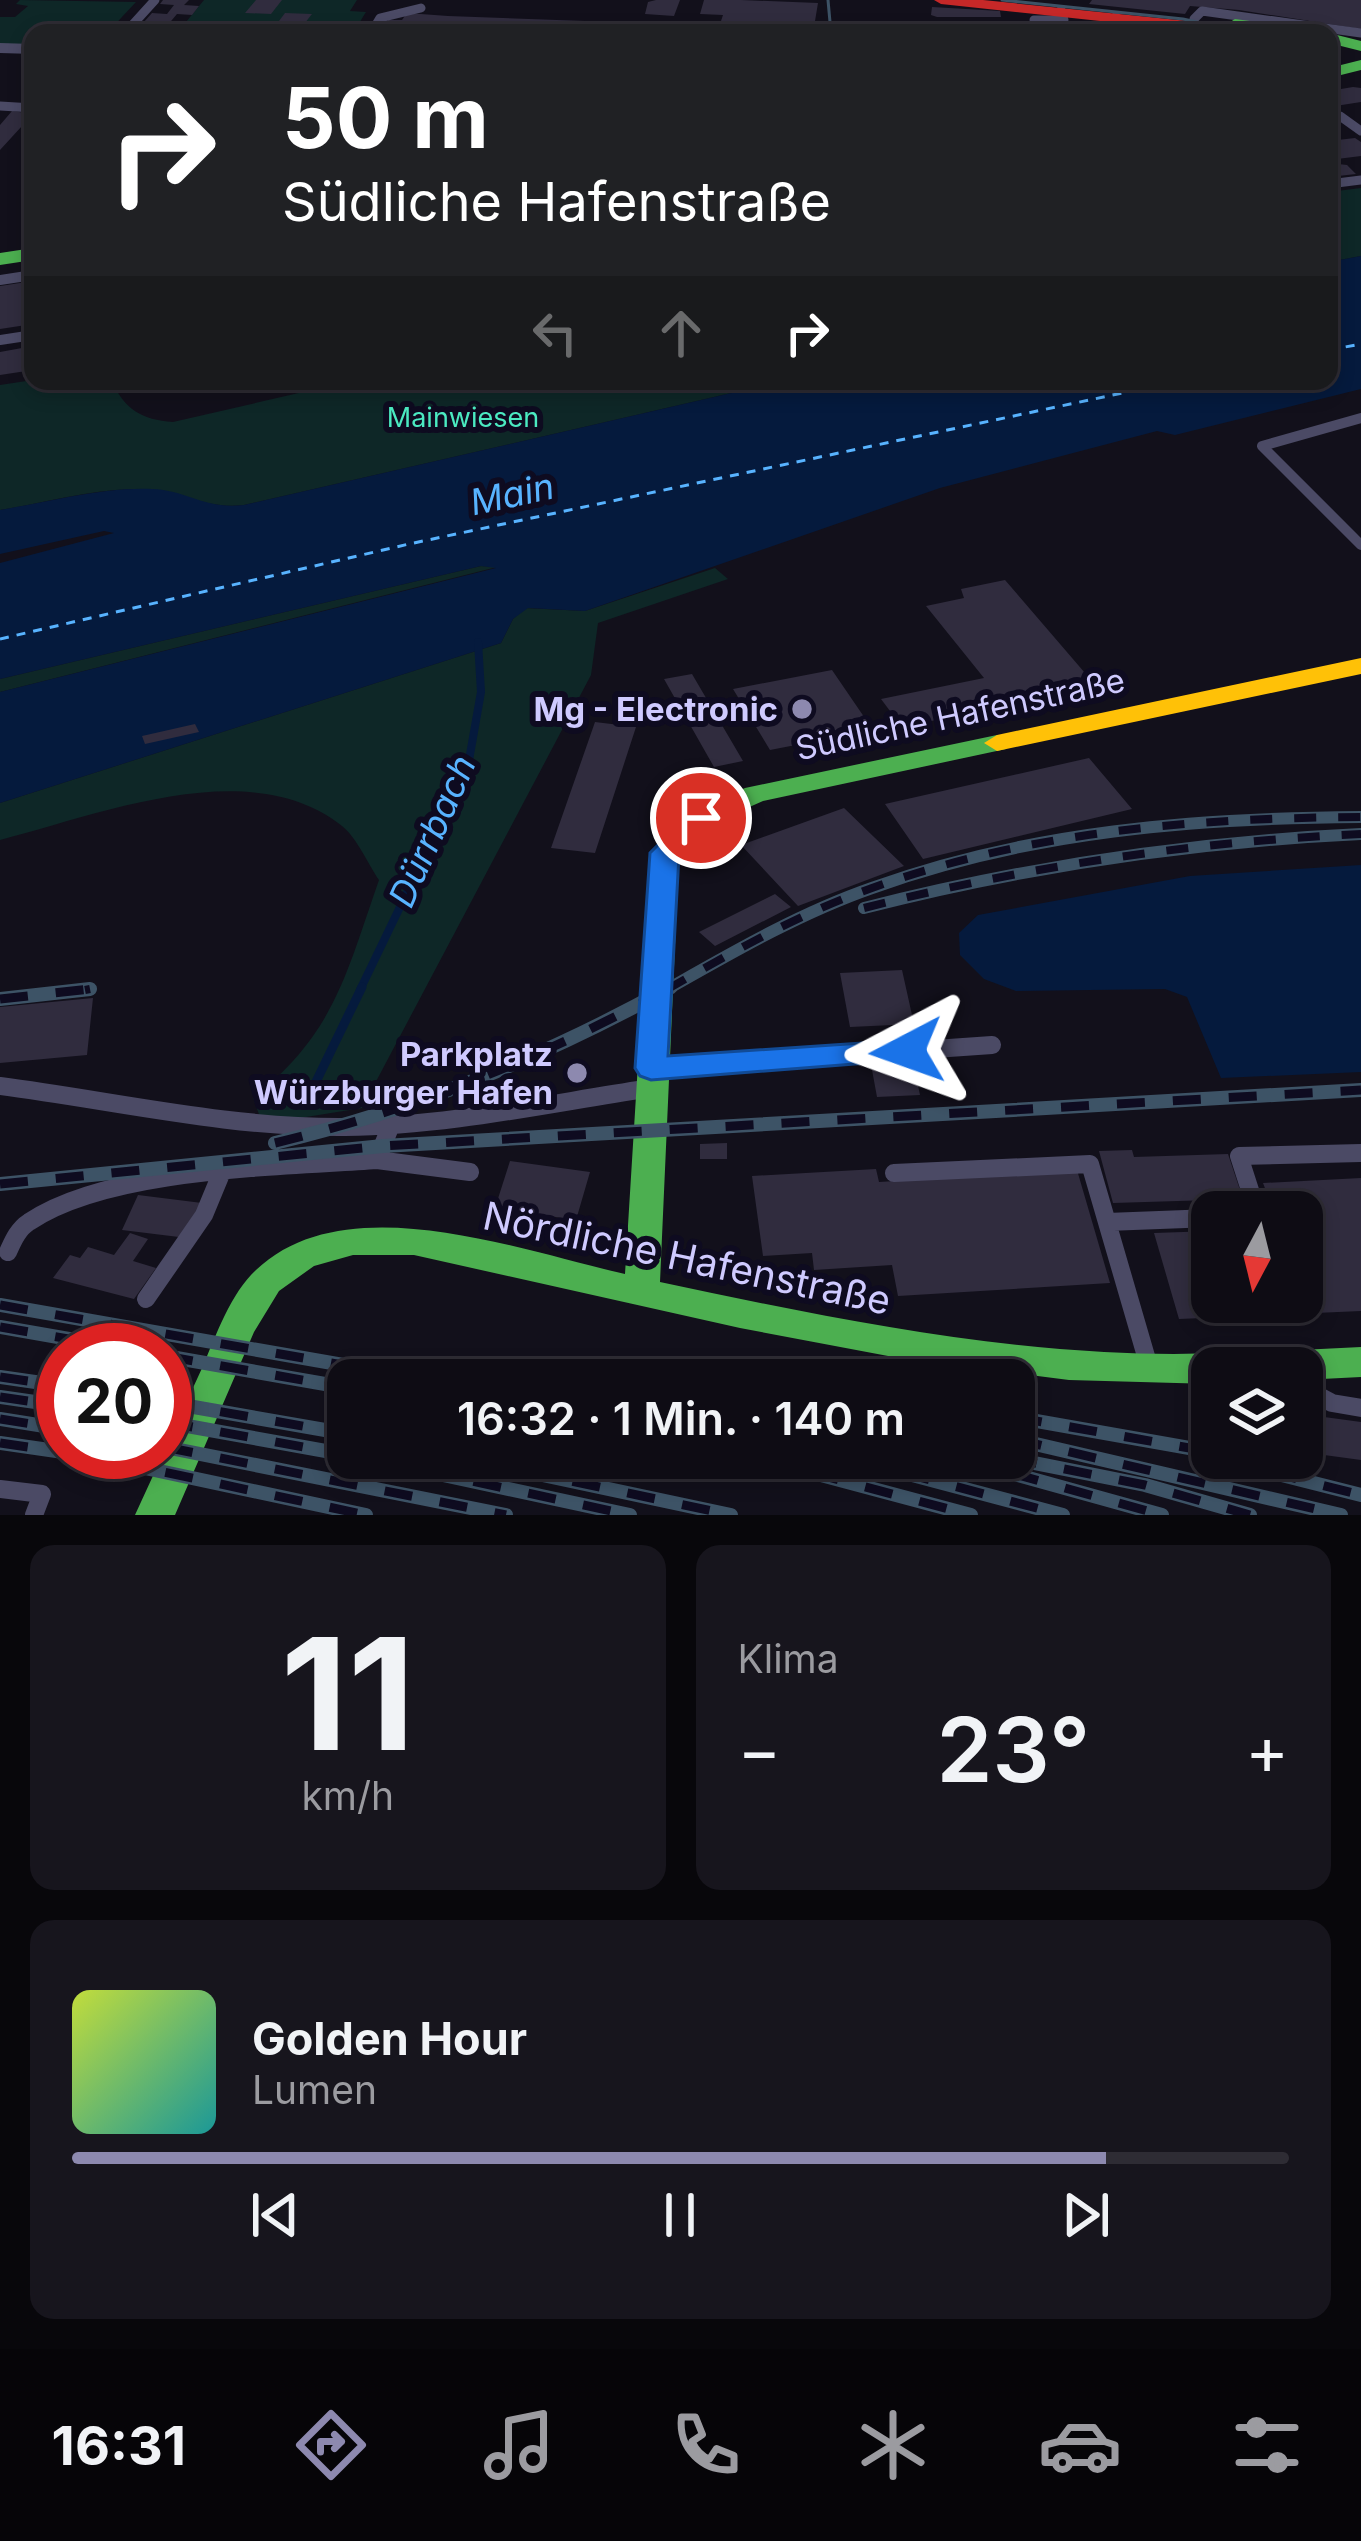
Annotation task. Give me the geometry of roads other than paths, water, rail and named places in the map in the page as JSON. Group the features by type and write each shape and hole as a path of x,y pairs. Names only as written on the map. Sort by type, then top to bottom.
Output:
{"street":[{"path":"941,0 1190,24"},
{"path":"1101,12 1173,24"},
{"name":"Südliche Hafenstraße","path":"642,1289 664,853 701,818 755,794 1361,666"},
{"name":"Nördliche Hafenstraße","path":"155,1515 238,1327 266,1281 303,1255 353,1241 414,1241 841,1334 1069,1365 1191,1367"},
{"name":"Nördliche Hafenstraße","path":"1323,1364 1361,1362"}],"lane":[{"path":"133,24 155,0"},
{"path":"376,24 380,18 422,8"},
{"path":"1361,418 1262,446 1361,545"},
{"path":"0,1085 201,1118 341,1127 392,1125 651,1078 992,1045"},
{"path":"376,1160 392,1125"},
{"path":"1250,1191 1238,1156 1361,1153"},
{"path":"8,1252 24,1224 84,1197 221,1174 376,1160 470,1172"},
{"path":"894,1173 1090,1164 1149,1367"},
{"path":"146,1299 204,1215 221,1174"},
{"path":"1107,1222 1191,1219"},
{"path":"1323,1398 1361,1408"},
{"path":"0,1490 42,1494 34,1515"}],"water":[{"name":"Main","path":"1361,256 1361,389 1175,435 1157,431 940,488 585,611 528,608 513,619 501,643 0,803 0,692 496,568 481,566 0,679 0,563 114,533 104,531 0,554 0,510 133,489 164,490 218,505 244,505 745,390 1338,390 1338,260"},
{"path":"1361,865 1361,1072 1221,1078 1187,997 1165,989 1016,991 984,979 960,955 959,933 978,915 1190,876"}],"waterway":[{"name":"Dürrbach","path":"360,990 468,766 481,692 478,642"},
{"name":"Dürrbach","path":"312,1090 362,987"}],"tram line":[{"path":"828,0 830,24"},
{"path":"1002,0 1206,24"}],"railway":[{"path":"666,990 767,934 845,898 992,853 1175,825 1361,817"},
{"path":"864,908 1111,858 1361,834"},
{"path":"275,1143 379,1114 479,1078 671,987"},
{"path":"0,999 90,989 85,990"},
{"path":"0,1184 383,1146 1361,1090"},
{"path":"0,1305 327,1362"},
{"path":"0,1327 36,1333"},
{"path":"192,1361 327,1384"},
{"path":"0,1377 36,1382"},
{"path":"0,1397 36,1402"},
{"path":"192,1407 327,1430"},
{"path":"0,1419 36,1425"},
{"path":"1035,1421 1191,1448"},
{"path":"192,1427 327,1451"},
{"path":"0,1443 84,1455 366,1515"},
{"path":"1035,1444 1341,1515"},
{"path":"192,1452 506,1515"},
{"path":"1035,1463 1145,1485 1250,1515"},
{"path":"462,1479 630,1515"},
{"path":"562,1479 731,1515"},
{"path":"836,1479 971,1515"},
{"path":"927,1479 1063,1515"},
{"path":"1033,1479 1162,1515"},
{"path":"1298,1479 1361,1495"}],"place":[{"name":"Mg - Electronic","path":"802,709"},
{"name":"Parkplatz Würzburger Hafen","path":"577,1073"}],"park label":[{"name":"Mainwiesen","path":"463,418"}]}
